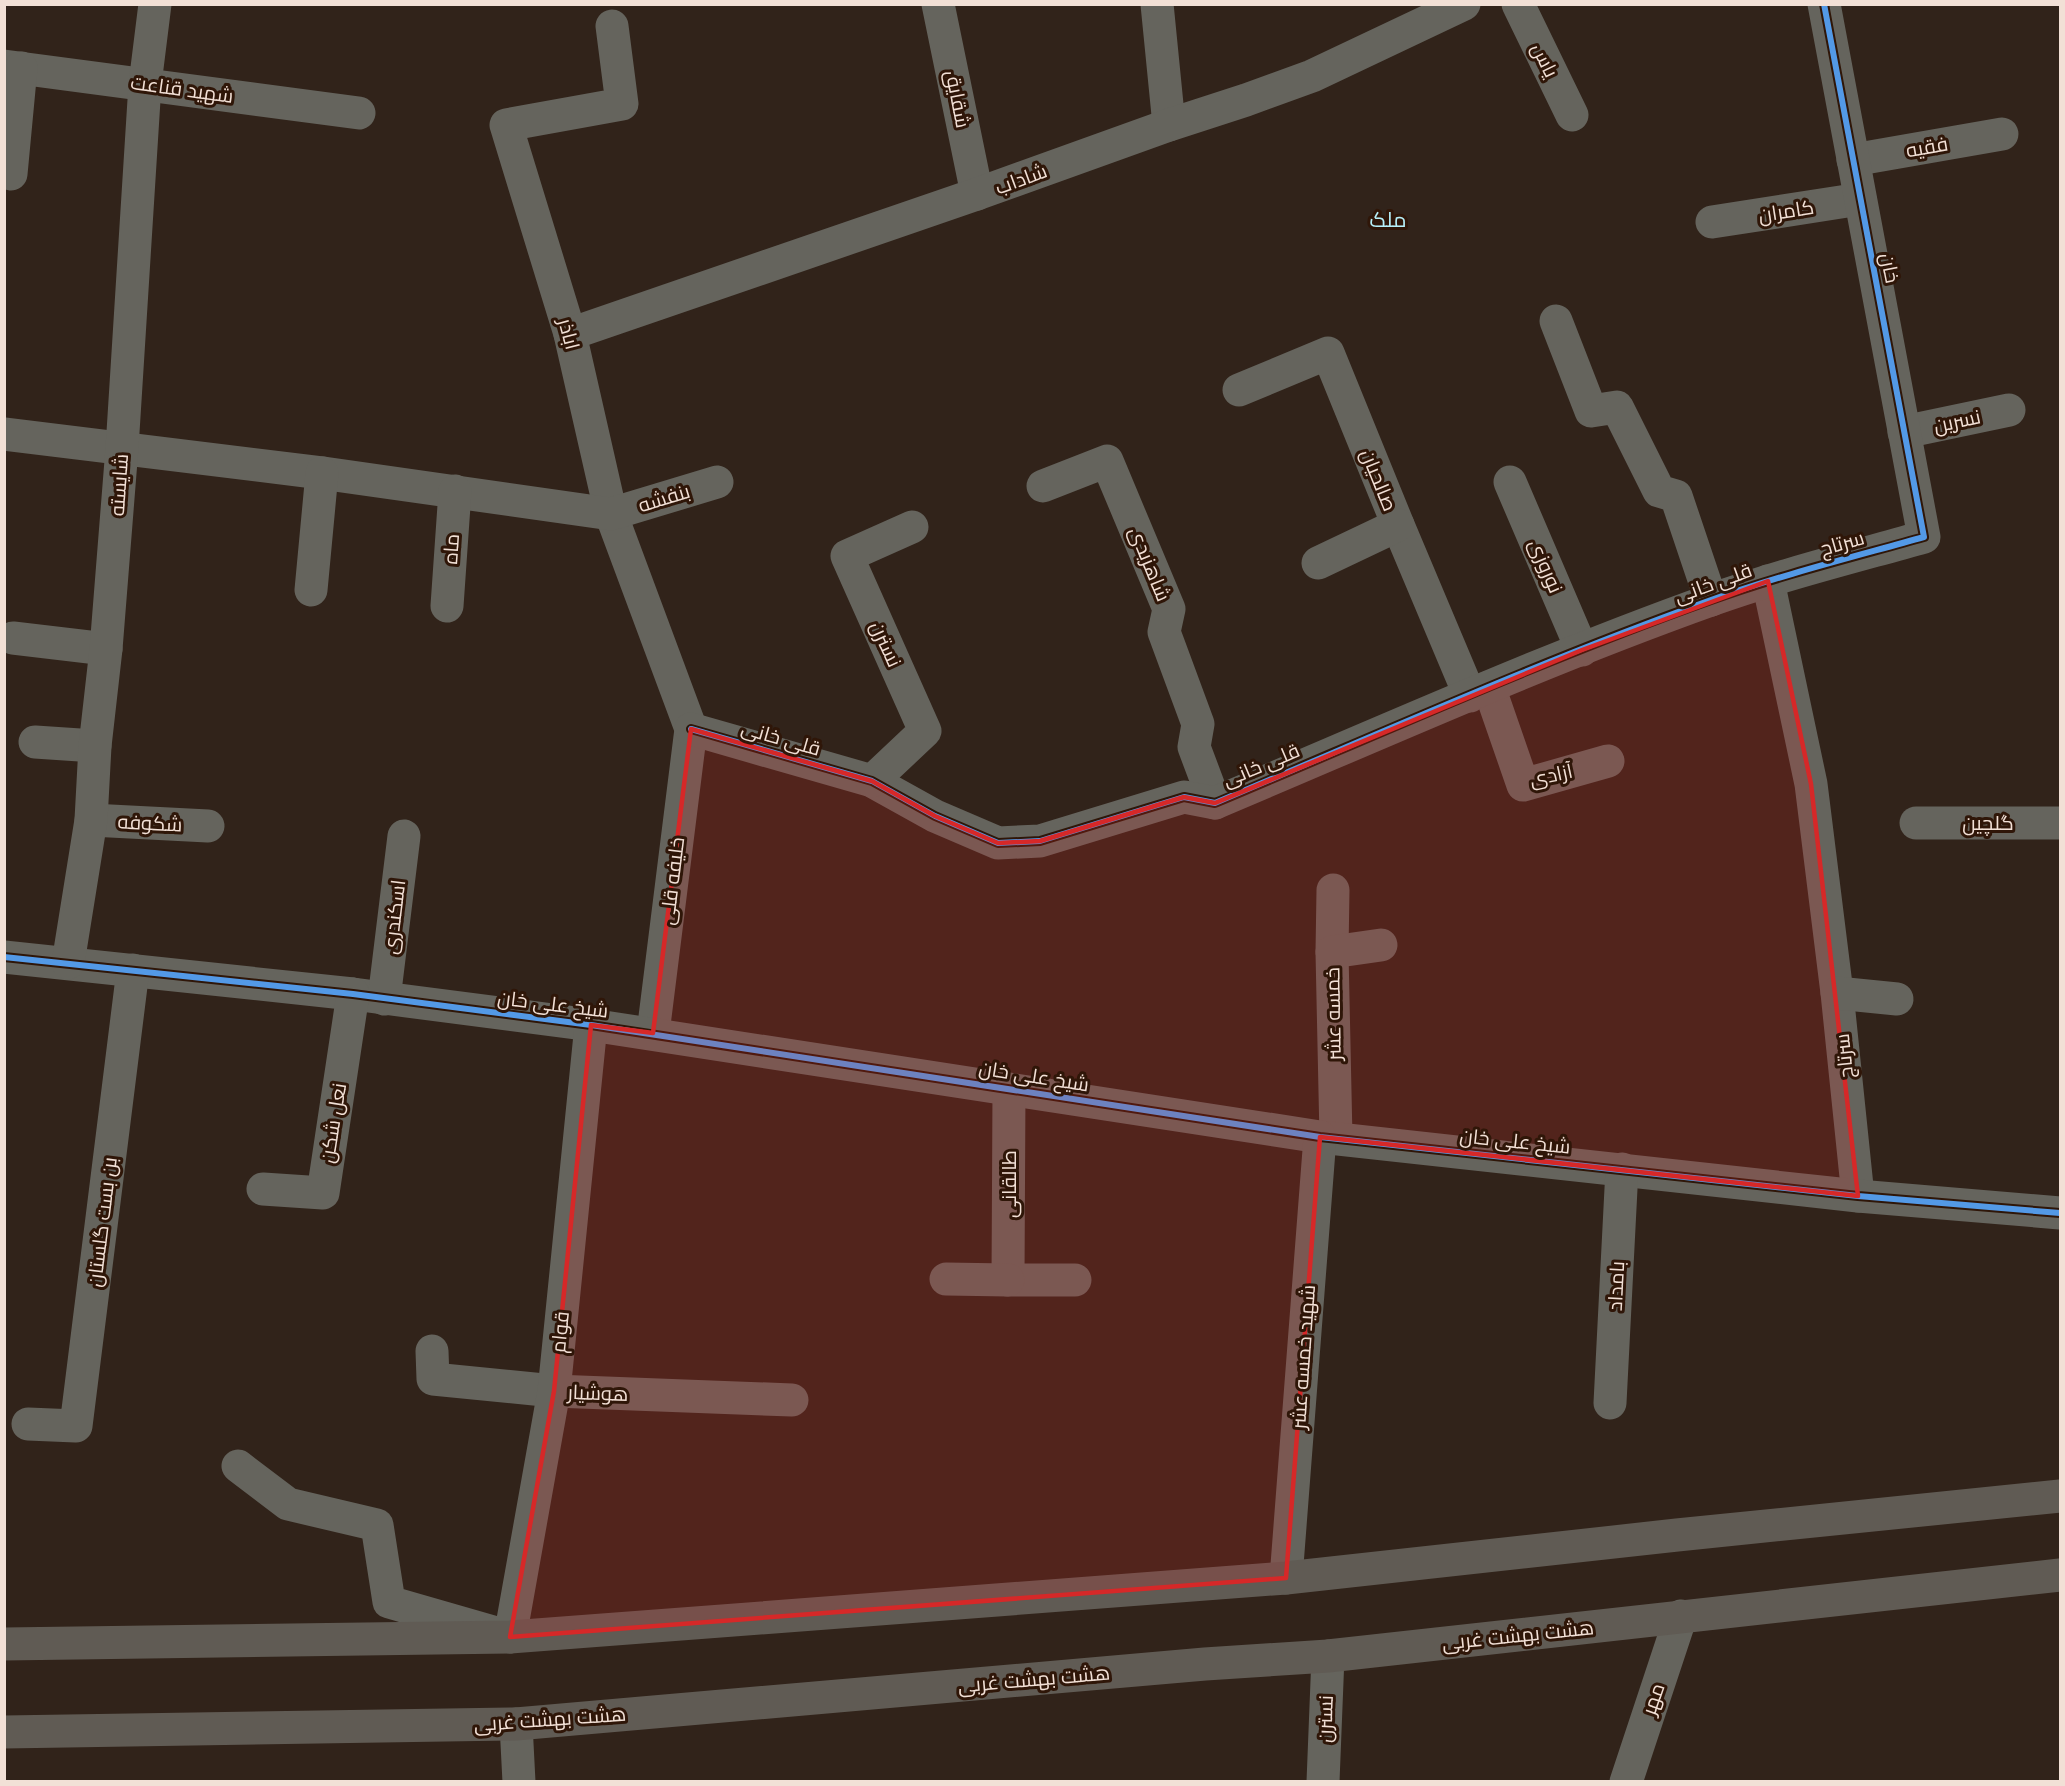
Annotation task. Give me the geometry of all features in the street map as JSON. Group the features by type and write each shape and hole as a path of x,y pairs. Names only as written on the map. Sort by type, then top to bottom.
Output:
{"main road":[{"path":"4,1644 510,1637 1286,1578 2061,1496"},
{"name":"هشت بهشت غربی","path":"4,1732 516,1724 1205,1664 1328,1656 2061,1575"}],"street":[{"name":"شایسته","path":"68,963 91,820 95,746 106,649 122,448 145,84 155,4"},
{"name":"شقایق","path":"938,4 977,194"},
{"path":"1157,4 1169,125"},
{"name":"شاداب","path":"570,334 1312,76 1464,4"},
{"name":"یاس","path":"1518,4 1572,115"},
{"name":"خان","path":"1824,4 1924,537"},
{"name":"اباذر","path":"612,26 622,104 506,125 570,334 611,514 691,729"},
{"name":"شهید قناعت","path":"13,67 359,113"},
{"path":"11,174 13,67"},
{"name":"فقیه","path":"1853,160 2002,134"},
{"name":"کامران","path":"1712,222 1860,199"},
{"path":"1556,321 1591,411 1617,407 1659,491 1676,496 1711,600"},
{"name":"صالحیان","path":"1239,390 1328,354 1398,525 1479,691"},
{"name":"نسرین","path":"1904,432 2009,410"},
{"path":"4,434 322,473 611,514"},
{"name":"شاهزیدی","path":"1043,486 1107,461 1169,609 1164,632 1197,724 1194,747 1215,803"},
{"path":"311,590 322,473"},
{"name":"بنفشه","path":"611,514 717,482"},
{"name":"نوروزی","path":"1510,482 1582,650"},
{"name":"ماه","path":"447,606 455,491"},
{"path":"1318,563 1398,525"},
{"name":"نسترن","path":"872,780 925,731 847,556 912,527"},
{"name":"سرتاج","path":"1858,1196 1837,993 1811,784 1768,581 1924,537"},
{"name":"قلی خانی","path":"691,729 872,780 935,816 998,843 1040,842 1184,797 1215,803 1479,691 1711,600 1768,581"},
{"path":"13,638 106,649"},
{"name":"آزادی","path":"1479,691 1523,786 1608,761"},
{"name":"خلیفه قلی","path":"653,1034 691,729"},
{"path":"34,742 95,746"},
{"name":"شکوفه","path":"91,820 208,826"},
{"name":"گلچین","path":"1916,823 2061,823"},
{"name":"اسکندری","path":"369,997 404,836"},
{"name":"خمسه عشر","path":"1328,1138 1333,890"},
{"path":"1332,952 1381,945"},
{"name":"شیخ علی خان","path":"4,957 369,997 591,1025 1328,1138 1858,1196 2061,1213"},
{"name":"بن بست گلستان","path":"28,1424 76,1426 133,970"},
{"path":"1837,993 1897,999"},
{"name":"نعل شکن","path":"263,1189 323,1193 369,997"},
{"name":"قوام","path":"510,1637 554,1391 591,1025"},
{"name":"طالقانی","path":"1008,1280 1009,1089"},
{"name":"شهید خمسه عشر","path":"1286,1578 1328,1138"},
{"name":"بامداد","path":"1610,1403 1622,1169"},
{"path":"946,1279 1075,1280"},
{"name":"هوشیار","path":"432,1351 433,1379 554,1391 792,1400"},
{"path":"238,1466 288,1503 376,1525 389,1602 510,1637"},
{"name":"مهر","path":"1626,1782 1681,1616"},
{"name":"نسترن","path":"1323,1782 1328,1656"},
{"path":"516,1724 519,1782"}],"highlighted area":[{"path":"1768,581 1811,784 1858,1196 1320,1137 1286,1578 510,1637 554,1391 591,1025 653,1033 691,729 872,781 935,816 998,843 1040,841 1184,797 1215,803 1582,650"}],"cycle path":[{"path":"691,729 872,781 935,816 998,843 1040,841 1184,797 1215,803 1462,698 1648,623 1764,582 1924,537 1824,4"},
{"path":"4,957 353,994 591,1025 1320,1137 1858,1196 2060,1213"}],"district":[{"name":"ملک","path":"1388,220"}]}
